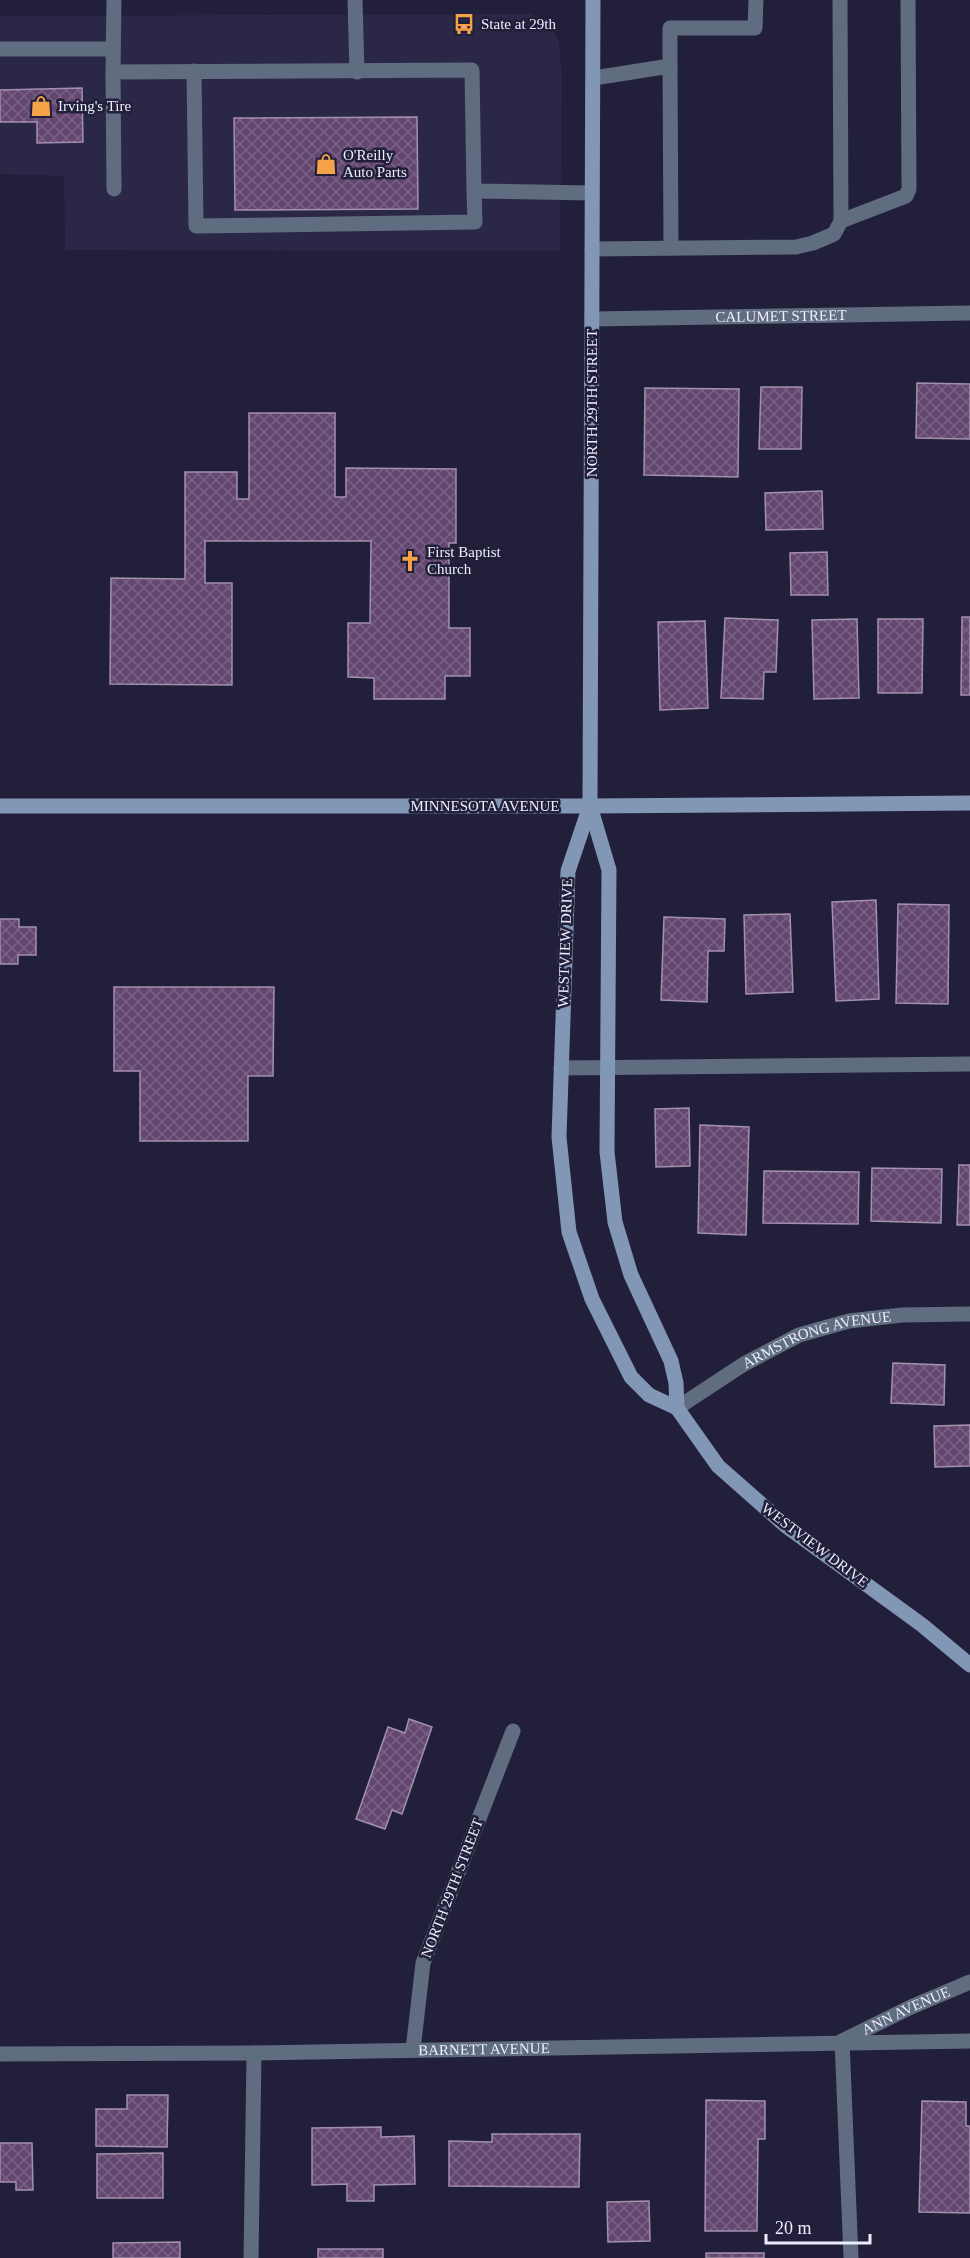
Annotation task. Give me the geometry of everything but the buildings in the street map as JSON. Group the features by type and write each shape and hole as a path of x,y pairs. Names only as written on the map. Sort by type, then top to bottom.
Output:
{"main road":[{"name":"NORTH 29TH STREET","path":"590,806 593,0"},
{"name":"MINNESOTA AVENUE","path":"0,806 590,806 970,803"},
{"name":"WESTVIEW DRIVE","path":"590,806 568,871 559,1137 569,1232 592,1299 631,1377 649,1395 677,1408 718,1466 786,1526 922,1625 970,1665"},
{"path":"590,806 609,870 607,1152 615,1222 631,1275 671,1361 676,1383 677,1408"}],"street":[{"path":"114,0 114,189"},
{"path":"355,0 357,72"},
{"path":"671,248 670,28 755,28 756,0"},
{"path":"592,249 796,247 834,234 841,221 840,0"},
{"path":"841,221 906,196 909,189 908,0"},
{"path":"0,49 113,49"},
{"path":"594,78 670,66"},
{"path":"113,72 195,71 357,72 472,70 475,222 196,226 195,71"},
{"path":"474,192 592,193"},
{"name":"CALUMET STREET","path":"592,320 970,314"},
{"path":"561,1068 970,1064"},
{"name":"ARMSTRONG AVENUE","path":"677,1408 744,1364 799,1335 849,1321 902,1315 970,1314"},
{"name":"NORTH 29TH STREET","path":"412,2050 423,1963 513,1731"},
{"name":"ANN AVENUE","path":"842,2041 911,2007 970,1982"},
{"path":"842,2041 851,2258"},
{"name":"BARNETT AVENUE","path":"0,2054 254,2053 842,2041 970,2041"},
{"path":"251,2258 254,2053"}],"shaded area":[{"path":"530,14 551,21 559,44 562,78 560,251 65,250 64,176 0,174 0,16"}],"place":[{"name":"State at 29th","path":"464,24"},
{"name":"Irving's Tire","path":"41,106"},
{"name":"O'Reilly Auto Parts","path":"326,164"},
{"name":"First Baptist Church","path":"410,561"}]}
